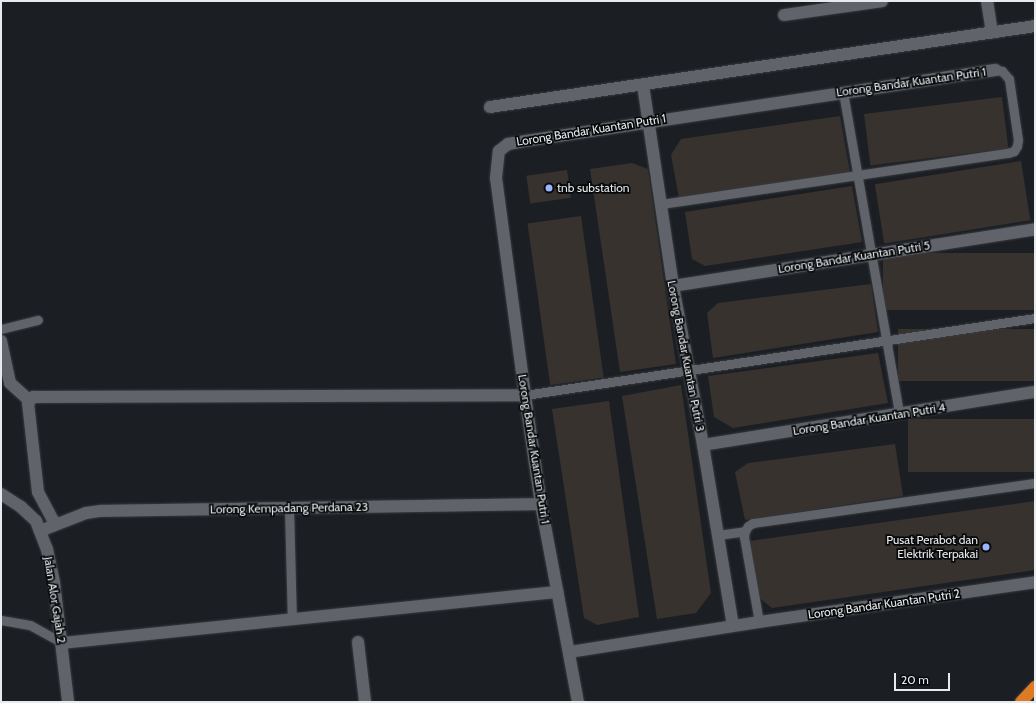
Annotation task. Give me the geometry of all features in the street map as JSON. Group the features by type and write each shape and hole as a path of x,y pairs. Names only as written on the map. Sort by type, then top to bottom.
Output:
{"highway":[{"path":"1021,702 1035,687"}],"street":[{"path":"784,15 801,7 882,1"},
{"path":"987,1 992,33"},
{"path":"490,107 1035,26"},
{"name":"Lorong Bandar Kuantan Putri 1","path":"578,702 570,652 557,592 541,504 525,395 496,178 499,151 508,144 648,121 996,70"},
{"name":"Lorong Bandar Kuantan Putri 3","path":"643,85 673,286 703,445 733,626"},
{"name":"Lorong Bandar Kuantan Putri 5","path":"673,286 1035,229"},
{"path":"1,341 10,383 29,400 38,492 55,524"},
{"name":"Lorong Bandar Kuantan Putri 4","path":"703,445 1035,392"},
{"path":"29,400 33,397 525,395"},
{"name":"Jalan Alor Gajah 2","path":"1,494 21,507 36,521 47,549 54,582 68,702"},
{"name":"Lorong Kempadang Perdana 23","path":"40,531 86,513 101,511 541,504"},
{"name":"Lorong Bandar Kuantan Putri 2","path":"570,652 759,622 1035,582"},
{"path":"62,643 557,592"},
{"path":"358,642 365,702"}],"lane":[{"path":"661,204 1014,151 1018,140 1008,79 1002,71 996,70"},
{"path":"843,92 899,414"},
{"path":"525,395 688,369 1035,318"},
{"path":"1,329 38,320"},
{"path":"759,622 744,536 744,531 753,523 1035,482"},
{"path":"289,508 292,620"},
{"path":"718,535 744,531"},
{"path":"1,620 30,625 62,643"}],"building":[{"path":"1002,97 1008,149 870,166 864,114"},
{"path":"840,116 850,172 679,198 671,155 681,139"},
{"path":"1021,161 1030,220 884,243 875,184"},
{"path":"632,163 648,169 676,364 620,372 590,169"},
{"name":"tnb substation","path":"567,170 571,198 530,203 526,176"},
{"path":"852,186 862,242 705,266 692,259 685,212"},
{"path":"581,216 604,377 550,385 528,224"},
{"path":"883,253 1035,253 1035,310 883,310"},
{"path":"871,284 878,332 713,358 707,313 718,303"},
{"path":"898,329 1035,329 1035,381 898,381"},
{"path":"878,353 888,403 733,428 714,417 708,376"},
{"path":"681,385 711,593 696,613 657,619 622,396"},
{"path":"609,401 639,617 597,625 584,618 552,409"},
{"path":"908,419 1035,419 1035,472 908,472"},
{"path":"895,444 903,496 745,520 735,472 748,463"},
{"path":"1035,501 1035,570 772,608 757,596 750,541"}],"place":[{"name":"tnb substation","path":"549,188"},
{"name":"Pusat Perabot dan Elektrik Terpakai","path":"986,547"}]}
